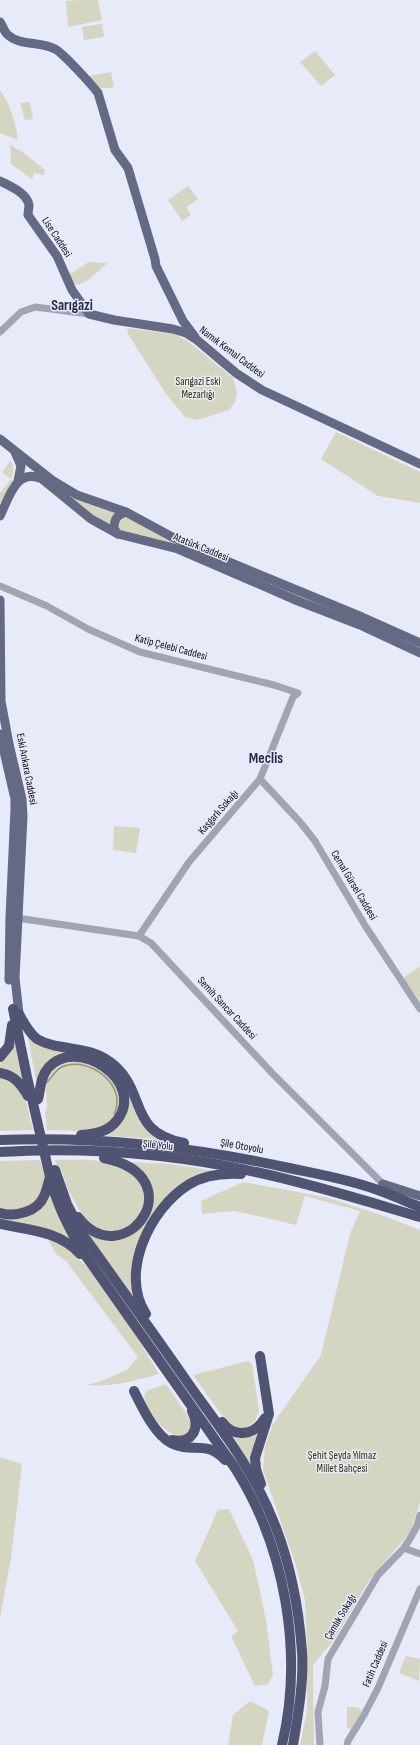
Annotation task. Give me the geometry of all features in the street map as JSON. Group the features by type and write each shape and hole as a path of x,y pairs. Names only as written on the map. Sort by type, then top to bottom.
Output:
{"highway":[{"path":"0,1057 9,1046 16,1012"},
{"path":"16,1012 32,1081 53,1191 67,1224 81,1249 242,1461 257,1486 273,1522 294,1591 302,1652 301,1682 293,1745"},
{"path":"16,1012 28,1029 37,1038 55,1045 80,1049 106,1058 125,1076 139,1110 150,1127 168,1139 211,1152"},
{"path":"35,1102 44,1074 55,1061 63,1058 73,1057 90,1060 99,1064 116,1078 121,1087 124,1101 120,1116 116,1122 103,1131 93,1134 76,1135 65,1140"},
{"path":"0,1073 9,1075 18,1081 35,1102 56,1176 83,1235 159,1341"},
{"name":"Şile Otoyolu","path":"1,1140 35,1139 137,1143 211,1152 338,1178 374,1189 420,1206"},
{"path":"0,1152 15,1151"},
{"path":"0,1156 15,1151"},
{"name":"Şile Yolu","path":"15,1151 83,1151 153,1156 257,1172"},
{"path":"63,1194 83,1224 90,1230 107,1236 117,1236 134,1228 142,1220 147,1211 149,1192 145,1181 137,1171 117,1160 83,1151"},
{"path":"166,1360 159,1341 141,1305 135,1281 136,1265 140,1250 154,1222 175,1195 188,1185 212,1176 257,1172"},
{"name":"Şile Otoyolu","path":"257,1172 359,1198 420,1217"},
{"path":"0,1213 13,1214 23,1212 39,1204 44,1197 50,1177"},
{"path":"338,1178 383,1184"},
{"path":"394,1210 420,1222"},
{"path":"0,1224 34,1230 52,1235 62,1240 78,1252 101,1276"},
{"path":"260,1356 269,1407 268,1420 255,1458 256,1469 271,1507 273,1522"},
{"path":"187,1390 227,1429 232,1432 246,1433 256,1429 264,1421 269,1407"},
{"path":"160,1434 171,1440 179,1442 185,1441 194,1432 196,1427 195,1418 187,1390"},
{"path":"187,1390 246,1485 258,1511 277,1566 286,1606 291,1663 290,1699 282,1745"},
{"path":"134,1391 160,1434 168,1442 186,1448 209,1448 218,1453 231,1469 258,1511"}],"main road":[{"path":"0,22 6,34 14,40 34,43 56,49 93,86 98,94 115,150 128,168 155,258 156,266 184,323 197,340"},
{"name":"Lise Caddesi","path":"0,181 16,189 24,196 29,205 28,215 57,256 72,290 89,314"},
{"name":"Namık Kemal Caddesi","path":"89,314 177,331 197,340 236,373 262,390 420,464"},
{"path":"177,331 183,327 184,323"},
{"name":"Atatürk Caddesi","path":"0,439 65,489 86,499 126,512 174,538 212,555 362,617 420,643"},
{"path":"0,516 18,481 21,466 17,454 13,448"},
{"name":"Atatürk Caddesi","path":"18,481 29,476 42,479 91,519 118,534 178,549 298,601 360,625 420,653"},
{"path":"118,534 114,529 115,519 119,515 126,512"},
{"name":"Eski Ankara Caddesi","path":"0,600 1,701 3,732 22,799 24,816 14,918 16,1012"},
{"path":"0,712 3,732"},
{"path":"0,916 14,918"},
{"path":"383,1184 420,1196"}],"street":[{"name":"Namık Kemal Caddesi","path":"0,332 21,312 31,308 45,308 89,314"},
{"name":"Katip Çelebi Caddesi","path":"0,586 47,606 88,629 140,652 274,685 298,693"},
{"name":"Kaşgarlı Sokağı","path":"139,936 189,862 260,779 293,697 298,693"},
{"name":"Cemal Gürsel Caddesi","path":"260,779 286,806 315,841 366,927 420,1010"},
{"name":"Semih Sancar Caddesi","path":"14,918 139,936 151,943 272,1073 383,1184"},
{"name":"Çamlık Sokağı","path":"320,1745 318,1712 325,1686 328,1659 378,1575 404,1548 417,1526 420,1515"},
{"path":"404,1548 420,1554"},
{"name":"Fatih Caddesi","path":"347,1745 378,1688 420,1589"}],"green space":[{"path":"98,0 102,20 68,27 66,1"},
{"path":"102,24 104,37 84,40 82,27"},
{"path":"315,51 335,75 321,86 300,62"},
{"path":"111,72 114,87 99,87 89,76"},
{"path":"0,90 7,101 12,114 18,140 0,133"},
{"path":"30,102 33,119 25,120 20,103"},
{"path":"10,145 21,151 45,170 44,175 34,173 32,179 11,164"},
{"path":"188,186 198,199 186,207 191,215 182,221 168,200"},
{"path":"89,262 108,263 88,280 79,285 73,284 68,275"},
{"name":"Sarıgazi Eski Mezarlığı","path":"127,328 175,334 189,342 233,378 237,392 235,402 229,410 197,420 185,417 166,394 128,334"},
{"path":"336,432 420,472 420,503 378,496 321,459"},
{"path":"11,460 13,465 13,474 11,479 2,472"},
{"path":"38,472 115,512 109,525 83,508"},
{"path":"11,479 13,481 0,503 0,493"},
{"path":"126,516 420,646 420,649 120,531 118,528 121,519"},
{"path":"114,826 140,828 136,853 113,850"},
{"path":"420,966 420,1001 403,978"},
{"path":"28,1037 40,1045 67,1051 67,1054 37,1086"},
{"path":"16,1041 25,1084 0,1070 0,1064 12,1051"},
{"path":"77,1061 99,1069 109,1078 117,1090 121,1098 115,1119 100,1128 75,1131 47,1130 45,1112 47,1109 46,1088 48,1080 46,1079 55,1068"},
{"path":"0,1076 5,1077 24,1094 33,1130 0,1131"},
{"path":"127,1091 140,1121 149,1133 162,1140 100,1135 115,1129"},
{"path":"40,1160 45,1181 44,1188 37,1200 20,1209 0,1209 0,1161"},
{"path":"55,1160 100,1161 121,1166 130,1171 138,1178 143,1186 146,1196 137,1220 120,1231 103,1232 87,1220 79,1210 66,1185 62,1171 59,1171"},
{"path":"130,1162 170,1164 215,1171 192,1180 140,1241 136,1301 85,1231 102,1239 118,1238 132,1234 143,1225 147,1219 150,1210 146,1177"},
{"name":"Şehit Şeyda Yılmaz Millet Bahçesi","path":"243,1182 325,1197 379,1214 420,1230 420,1502 411,1531 368,1582 334,1640 313,1665 314,1745 300,1745 307,1710 305,1600 296,1566 263,1470 265,1446 273,1424 321,1355 350,1234 360,1211 305,1196 296,1225 235,1211 202,1214 201,1201"},
{"path":"49,1192 74,1244 0,1219 0,1216 17,1217"},
{"path":"47,1237 66,1247 92,1272 127,1321 159,1374 114,1384 87,1385 127,1370 138,1357 66,1261 55,1253"},
{"path":"248,1361 252,1364 259,1411 255,1421 247,1427 241,1428 229,1425 193,1375"},
{"path":"166,1384 192,1422 189,1433 180,1437 162,1427 153,1416 144,1397 146,1391"},
{"path":"259,1431 250,1464 234,1437 242,1437"},
{"path":"0,1457 22,1464 11,1558 0,1618"},
{"path":"229,1509 253,1560 266,1620 273,1675 268,1684 255,1686 231,1636 238,1631 195,1561 218,1510"},
{"path":"406,1656 420,1659 419,1681 399,1673"},
{"path":"250,1701 269,1711 262,1745 228,1745 233,1715"},
{"path":"347,1707 359,1708 363,1714 354,1730 347,1728"}],"waterway":[{"path":"46,1083 56,1071 64,1066 74,1064 95,1070 104,1076 116,1093 117,1104 114,1114"}],"district":[{"name":"Sarıgazi","path":"72,305"},
{"name":"Meclis","path":"266,758"}]}
